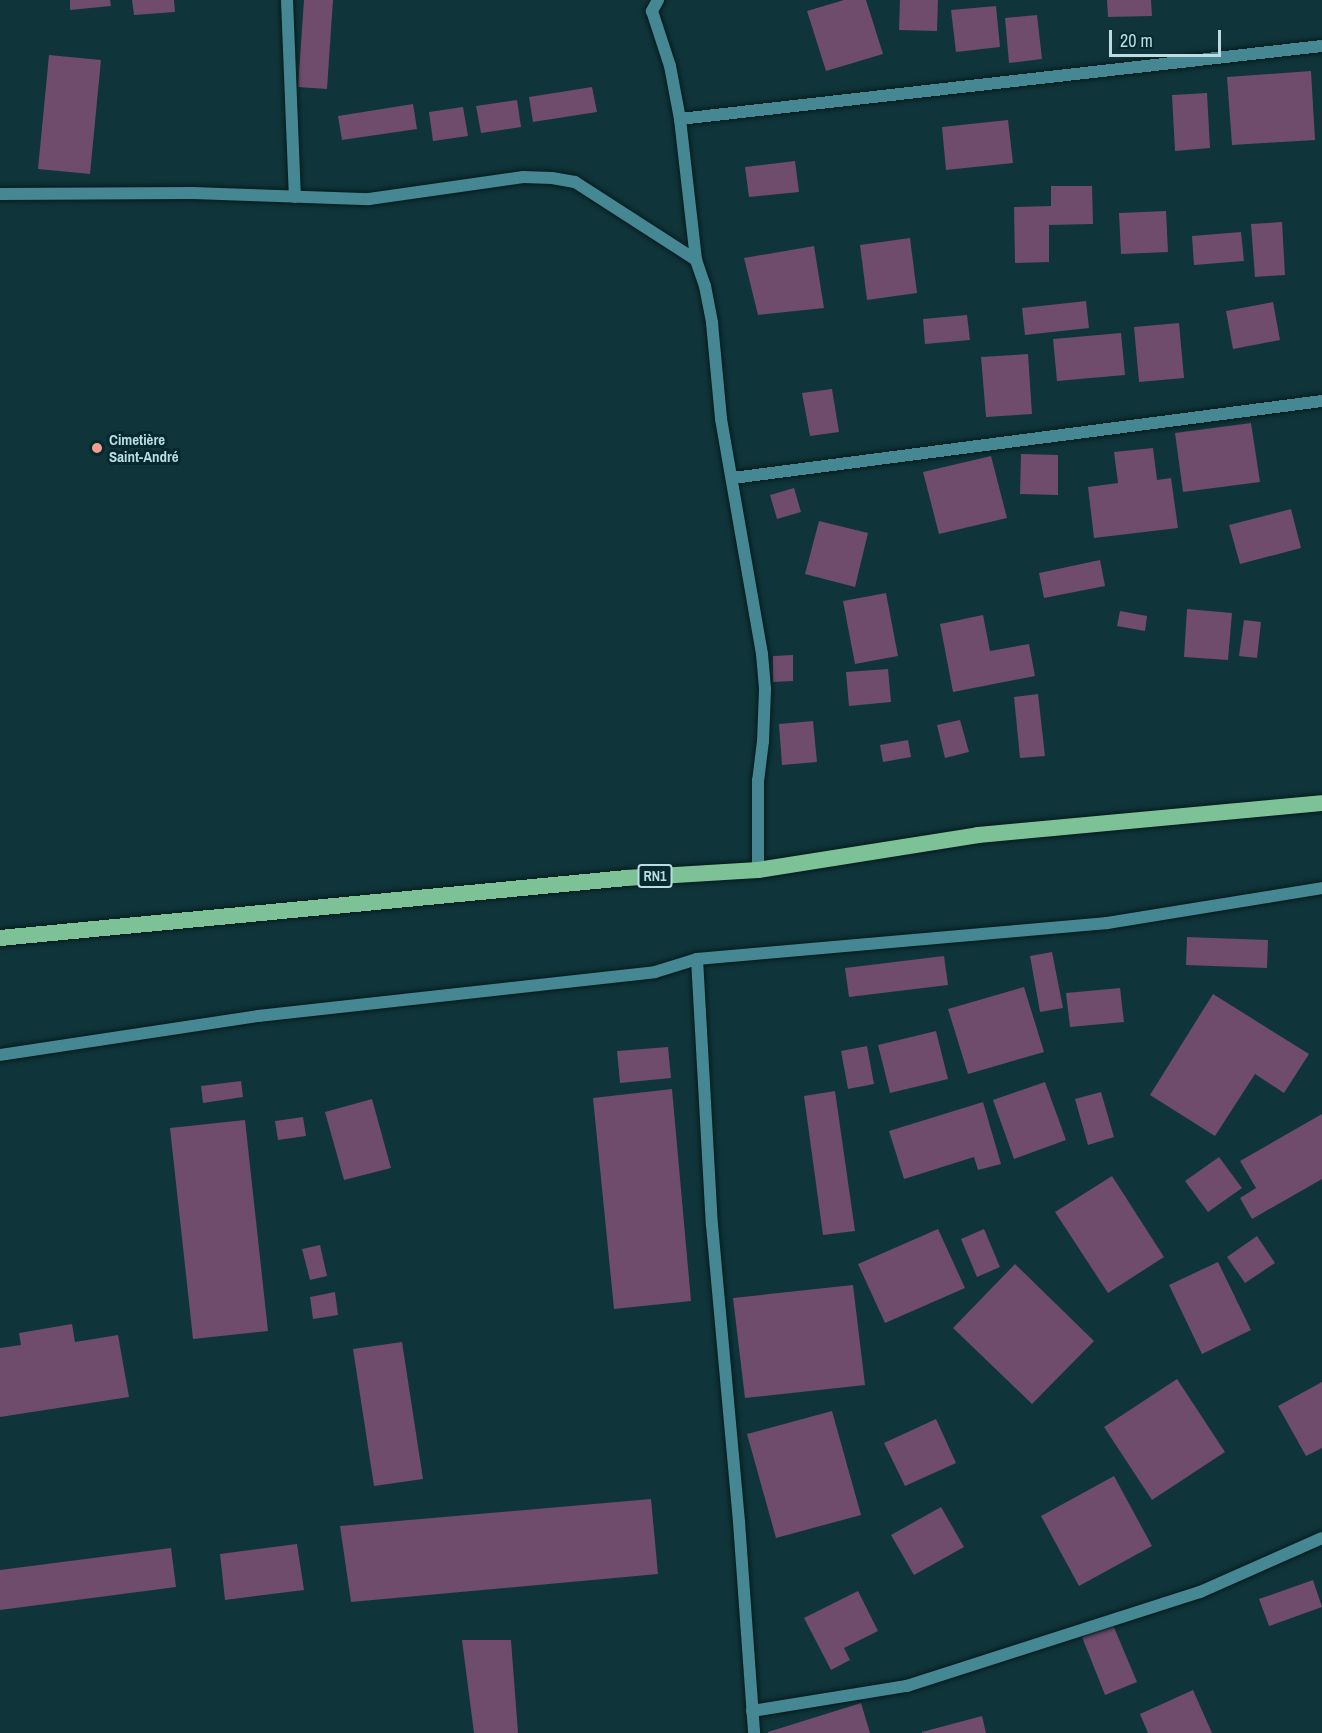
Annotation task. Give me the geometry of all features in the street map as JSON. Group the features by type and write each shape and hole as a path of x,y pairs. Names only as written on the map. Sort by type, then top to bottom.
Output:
{"highway":[{"name":"RN1","path":"0,938 626,878 758,870 978,836 1322,803"}],"street":[{"path":"287,0 295,197"},
{"path":"658,0 652,11 670,66 680,119 696,260 705,285 712,323 721,419 734,478 765,690 764,741 758,780 758,870"},
{"path":"680,119 1322,46"},
{"path":"0,194 193,193 369,199 523,177 552,178 575,182 696,260"},
{"path":"734,478 1322,401"},
{"path":"0,1055 258,1016 655,972 697,959 1107,923 1322,888"},
{"path":"697,959 712,1225 740,1522 754,1733"},
{"path":"752,1711 907,1686 1200,1592 1322,1538"}],"building":[{"path":"70,0 110,0 111,6 70,10"},
{"path":"132,0 174,0 175,12 134,15"},
{"path":"304,0 333,0 327,89 298,87"},
{"path":"844,0 866,0 883,54 826,71 807,11"},
{"path":"900,0 938,0 937,31 899,30"},
{"path":"1107,0 1151,0 1152,16 1108,17"},
{"path":"996,6 1000,47 956,52 951,10"},
{"path":"1037,15 1042,59 1009,63 1005,18"},
{"path":"49,55 101,60 90,174 38,169"},
{"path":"1311,71 1315,140 1232,145 1227,77"},
{"path":"592,87 597,112 533,122 529,97"},
{"path":"1207,93 1210,148 1175,151 1172,95"},
{"path":"517,100 521,127 481,133 476,106"},
{"path":"413,104 417,129 342,140 338,116"},
{"path":"463,107 468,136 433,141 429,112"},
{"path":"1008,120 1013,163 946,170 942,127"},
{"path":"795,161 799,192 749,197 745,167"},
{"path":"1051,186 1092,186 1093,224 1049,225 1049,262 1015,263 1014,207 1051,206"},
{"path":"1166,211 1168,252 1121,254 1119,213"},
{"path":"1282,222 1285,275 1255,277 1251,224"},
{"path":"1241,232 1244,261 1194,265 1192,236"},
{"path":"910,238 917,293 867,300 860,245"},
{"path":"814,246 824,308 758,315 744,258"},
{"path":"1086,301 1089,328 1025,335 1022,308"},
{"path":"1273,302 1280,340 1233,349 1226,311"},
{"path":"967,315 970,340 925,344 923,319"},
{"path":"1179,323 1184,378 1139,382 1134,327"},
{"path":"1121,333 1125,375 1057,381 1053,339"},
{"path":"1028,354 1032,414 986,417 981,357"},
{"path":"832,389 839,432 810,436 802,393"},
{"path":"1251,423 1260,482 1183,492 1175,433"},
{"path":"1153,448 1157,480 1171,478 1178,528 1094,538 1088,487 1118,483 1114,452"},
{"path":"1021,454 1058,455 1058,495 1020,494"},
{"path":"991,456 1007,518 939,534 923,472"},
{"path":"794,488 801,512 777,519 770,495"},
{"path":"1291,509 1301,548 1240,564 1229,525"},
{"path":"819,521 868,533 855,587 805,574"},
{"path":"1100,560 1105,586 1044,598 1039,573"},
{"path":"886,593 898,656 855,664 843,601"},
{"path":"1187,609 1232,613 1228,660 1184,657"},
{"path":"1120,611 1147,616 1145,631 1117,626"},
{"path":"983,615 990,651 1029,644 1035,676 953,692 940,624"},
{"path":"1244,620 1261,622 1257,658 1239,656"},
{"path":"793,655 793,681 773,682 773,656"},
{"path":"888,669 891,702 849,706 846,672"},
{"path":"1038,694 1045,756 1020,758 1014,697"},
{"path":"960,720 969,752 945,758 937,725"},
{"path":"813,721 817,762 782,765 779,724"},
{"path":"908,740 911,757 883,762 880,745"},
{"path":"1187,937 1268,940 1267,968 1186,965"},
{"path":"1052,952 1063,1008 1040,1012 1030,956"},
{"path":"944,956 948,985 849,997 845,968"},
{"path":"1024,987 1044,1052 968,1074 948,1009"},
{"path":"1120,988 1124,1022 1070,1027 1066,993"},
{"path":"1213,994 1309,1054 1284,1093 1255,1074 1215,1136 1150,1095"},
{"path":"936,1031 948,1079 890,1093 878,1045"},
{"path":"867,1046 874,1084 848,1089 841,1051"},
{"path":"668,1047 671,1078 620,1083 617,1051"},
{"path":"241,1081 243,1097 203,1103 201,1086"},
{"path":"1045,1082 1066,1140 1014,1159 993,1100"},
{"path":"672,1089 691,1301 614,1309 593,1098"},
{"path":"835,1091 855,1231 823,1235 804,1096"},
{"path":"1101,1092 1114,1137 1088,1145 1075,1099"},
{"path":"372,1099 391,1168 344,1180 325,1112"},
{"path":"983,1102 1001,1164 978,1170 974,1157 904,1179 889,1131"},
{"path":"1322,1114 1322,1179 1252,1219 1240,1198 1256,1188 1240,1161"},
{"path":"303,1117 306,1136 278,1140 275,1121"},
{"path":"245,1120 268,1331 193,1339 170,1128"},
{"path":"1219,1157 1242,1188 1208,1212 1185,1181"},
{"path":"1112,1176 1164,1257 1108,1293 1055,1212"},
{"path":"938,1229 965,1288 885,1323 858,1264"},
{"path":"984,1229 1000,1267 977,1277 961,1239"},
{"path":"1257,1236 1275,1263 1245,1283 1227,1257"},
{"path":"320,1245 327,1276 310,1280 302,1249"},
{"path":"1218,1262 1251,1330 1202,1354 1169,1285"},
{"path":"1015,1264 1094,1341 1032,1404 953,1328"},
{"path":"853,1285 865,1385 745,1398 733,1298"},
{"path":"335,1292 338,1315 313,1319 310,1297"},
{"path":"72,1324 75,1342 118,1335 129,1397 0,1417 0,1348 21,1345 19,1333"},
{"path":"402,1342 423,1479 374,1486 353,1349"},
{"path":"1177,1379 1225,1452 1152,1500 1104,1427"},
{"path":"1322,1382 1322,1448 1306,1456 1278,1406"},
{"path":"832,1411 861,1515 776,1538 747,1434"},
{"path":"936,1419 956,1463 905,1486 884,1443"},
{"path":"1114,1476 1152,1546 1079,1586 1041,1516"},
{"path":"651,1499 658,1574 351,1602 340,1526"},
{"path":"941,1507 964,1547 914,1575 891,1535"},
{"path":"297,1544 304,1590 225,1600 220,1554"},
{"path":"171,1548 176,1587 0,1610 0,1570"},
{"path":"1313,1580 1322,1607 1269,1626 1259,1599"},
{"path":"858,1591 878,1631 844,1648 850,1660 831,1670 804,1618"},
{"path":"1113,1625 1137,1682 1105,1695 1082,1637"},
{"path":"462,1640 511,1640 518,1733 474,1733"},
{"path":"1193,1690 1212,1733 1148,1733 1140,1714"},
{"path":"861,1703 870,1733 768,1733 768,1732"},
{"path":"982,1716 986,1733 922,1733 922,1732"}],"place":[{"name":"Cimetière Saint-André","path":"97,448"}]}
